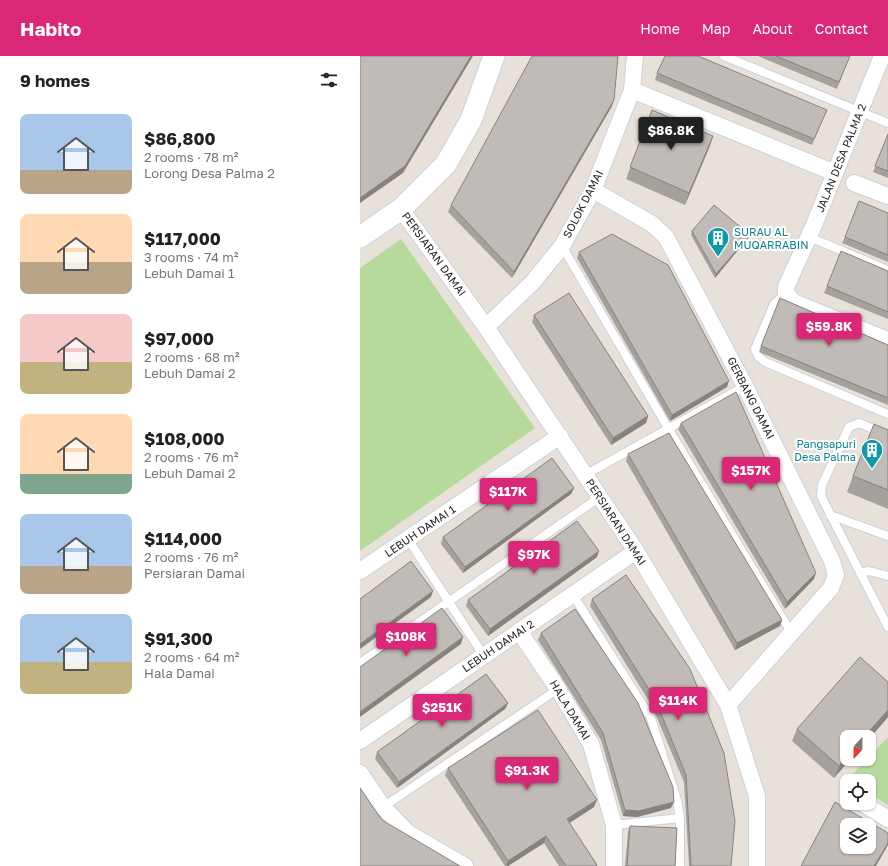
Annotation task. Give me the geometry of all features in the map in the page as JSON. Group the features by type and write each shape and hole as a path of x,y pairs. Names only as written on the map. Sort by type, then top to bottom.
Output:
{"street":[{"path":"360,237 401,209 446,164 471,120 494,56"},
{"name":"SOLOK DAMAI","path":"486,327 532,284 562,246 593,190 632,90 635,56"},
{"name":"JALAN DESA PALMA 2","path":"789,297 786,287 809,237 882,56"},
{"path":"632,90 835,173"},
{"path":"854,183 888,196"},
{"name":"GERBANG DAMAI","path":"593,190 652,224 666,237 745,386 832,561 836,575 831,588 728,705"},
{"name":"PERSIARAN DAMAI","path":"401,209 486,327 600,496 636,552 728,705 757,796 757,866"},
{"path":"789,297 888,340"},
{"name":"LEBUH DAMAI 1","path":"360,572 560,436"},
{"name":"LEBUH DAMAI 2","path":"360,741 636,552"},
{"name":"HALA DAMAI","path":"520,631 558,689 591,744 614,825 614,866"},
{"path":"360,773 383,807 408,833 465,866"},
{"path":"874,810 888,818"}],"lane":[{"path":"724,56 888,123"},
{"path":"809,237 888,270"},
{"path":"562,246 668,428 792,634"},
{"path":"789,297 774,304 755,349 758,356 765,362 888,414"},
{"path":"585,475 745,386"},
{"path":"888,435 859,423 848,426 820,489 821,495 830,515 888,627"},
{"path":"360,663 600,496"},
{"path":"830,515 888,536"},
{"path":"408,539 484,656"},
{"path":"860,573 869,570 888,576"},
{"path":"573,595 651,718 677,800 680,818 680,866"},
{"path":"383,807 558,689"},
{"path":"614,825 680,818"}],"green space":[{"path":"401,239 535,428 360,551 360,268"},
{"path":"888,737 888,805 876,797 876,774 853,774 860,766 876,766 876,750"}],"building":[{"path":"360,56 471,56 405,166 360,198"},
{"path":"532,56 618,56 614,100 514,272 451,205"},
{"path":"665,56 698,56 827,110 814,139 657,73"},
{"path":"776,56 850,56 839,82"},
{"path":"652,110 713,136 689,193 630,167"},
{"path":"888,134 888,171 875,166"},
{"path":"859,201 888,213 888,255 845,237"},
{"name":"SURAU AL MUQARRABIN","path":"714,205 750,235 716,274 692,231"},
{"path":"612,234 668,265 729,381 672,415 579,252"},
{"path":"841,251 888,271 888,312 827,286"},
{"path":"569,293 648,416 613,438 534,315"},
{"path":"780,298 888,345 888,398 761,346"},
{"path":"736,392 816,573 787,602 681,423"},
{"name":"Pangsapuri Desa Palma","path":"874,424 888,430 888,490 853,476"},
{"path":"669,433 782,620 737,643 628,454"},
{"path":"552,458 574,488 465,567 443,537"},
{"path":"577,521 599,551 490,629 468,600"},
{"path":"411,561 433,591 360,644 360,599"},
{"path":"626,575 690,669 724,753 735,821 731,866 691,866 686,775 655,699 592,599"},
{"path":"442,608 463,637 360,712 360,667"},
{"path":"575,609 638,703 673,787 674,802 639,811 625,810 603,733 541,633"},
{"path":"860,657 888,682 888,710 870,730 840,730 839,766 797,729"},
{"path":"486,674 508,703 399,782 377,752"},
{"path":"538,710 597,800 567,819 597,865 595,866 566,866 546,836 508,861 448,768"},
{"path":"360,788 382,820 460,866 360,866"},
{"path":"835,802 840,805 840,810 849,810 862,818 840,818 840,854 876,854 876,826 888,833 888,843 874,866 801,866"},
{"path":"630,826 677,828 675,866 627,866"}],"place":[{"name":"SURAU AL MUQARRABIN","path":"718,258"},
{"name":"Pangsapuri Desa Palma","path":"872,470"}]}
